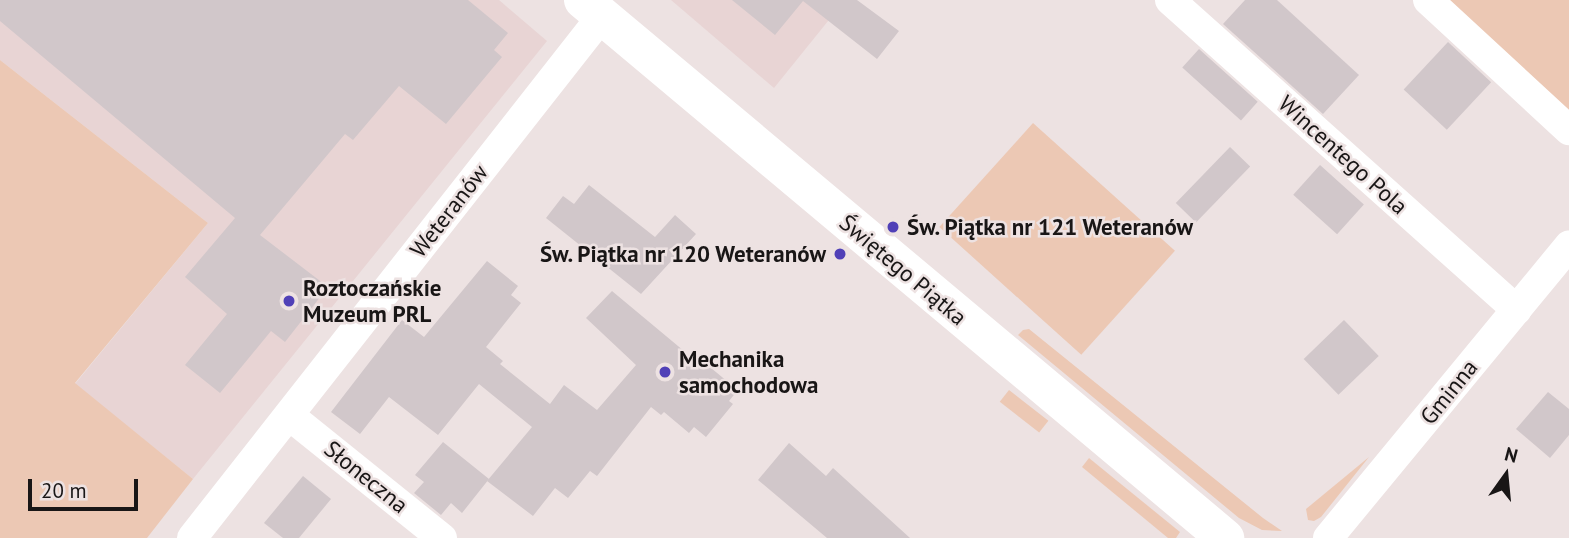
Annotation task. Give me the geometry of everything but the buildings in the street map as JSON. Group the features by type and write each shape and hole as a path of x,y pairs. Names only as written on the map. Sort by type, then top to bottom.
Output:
{"street":[{"name":"Wincentego Pola","path":"1170,0 1517,310"},
{"path":"1428,0 1569,130"},
{"name":"Weteranów","path":"192,538 290,416 593,8"},
{"name":"Świętego Piątka","path":"593,8 1225,538"},
{"name":"Gminna","path":"1328,538 1569,246"},
{"name":"Słoneczna","path":"290,416 442,538"}],"shaded area":[{"path":"0,0 499,0 547,41 193,479 75,384 208,223 0,60"},
{"path":"671,0 845,0 774,88"},
{"path":"1447,0 1569,0 1569,112"},
{"path":"0,60 208,223 75,383 193,479 147,538 0,538"},
{"path":"1033,123 1175,251 1081,355 939,227"},
{"path":"1029,329 1282,531 1262,530 1239,518 1018,335"},
{"path":"1009,390 1048,421 1039,433 1000,402"},
{"path":"1369,457 1321,517 1314,521 1308,520 1306,509"},
{"path":"1089,458 1180,532 1176,538 1168,538 1082,467"}],"place":[{"name":"Św. Piątka nr 121 Weteranów","path":"893,227"},
{"name":"Św. Piątka nr 120 Weteranów","path":"840,254"},
{"name":"Roztoczańskie Muzeum PRL","path":"289,301"},
{"name":"Mechanika samochodowa","path":"665,372"}]}
